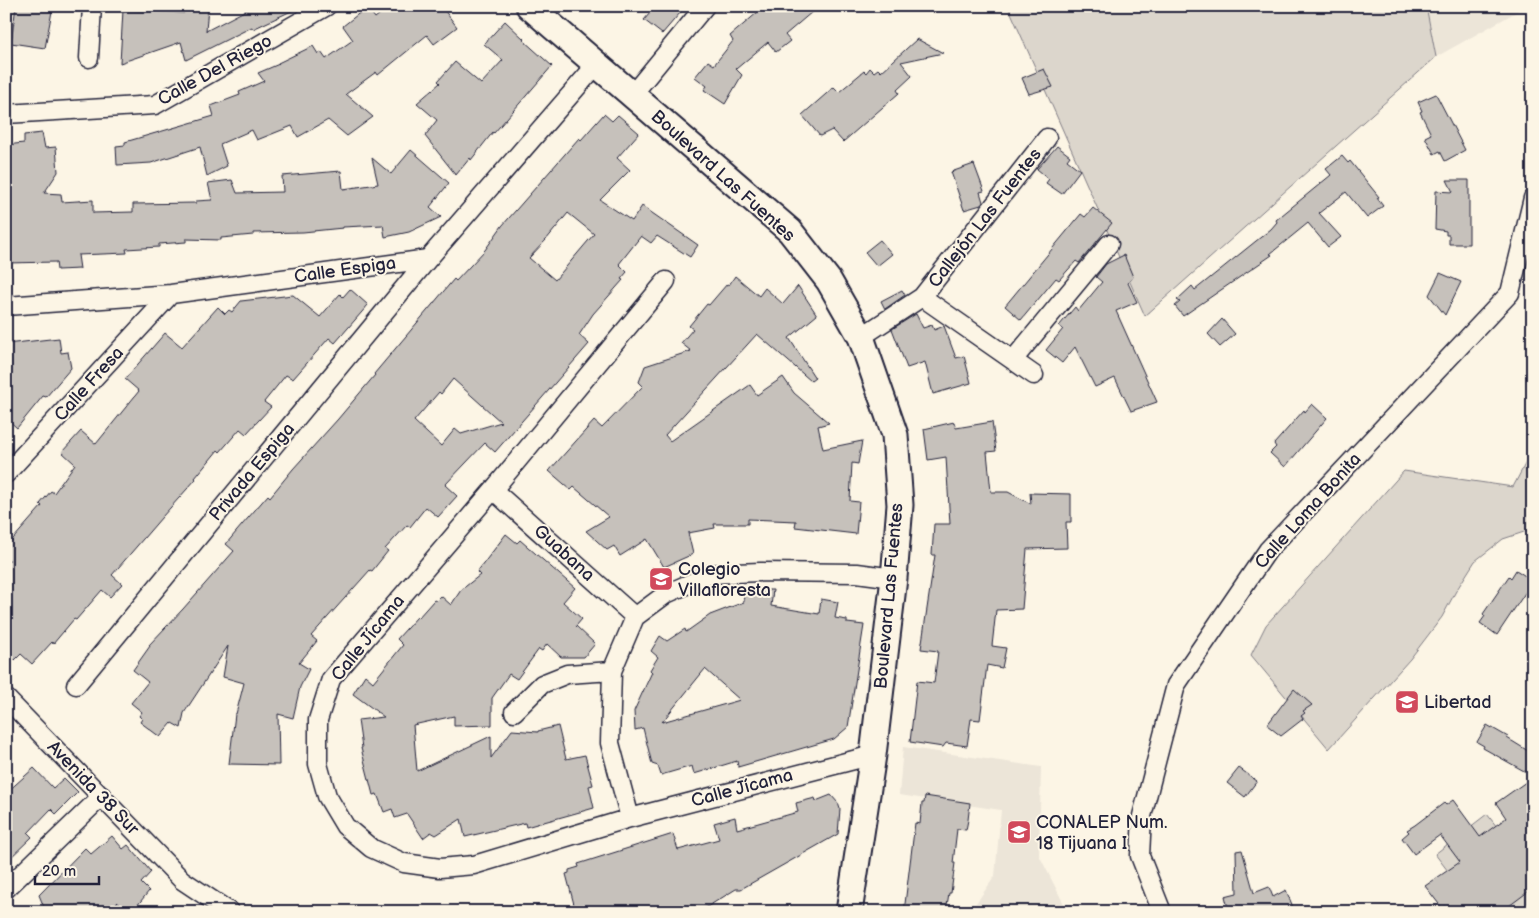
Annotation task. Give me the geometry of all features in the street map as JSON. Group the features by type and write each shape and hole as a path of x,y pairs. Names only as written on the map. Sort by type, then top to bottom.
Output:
{"street":[{"path":"89,58 92,6"},
{"name":"Calle Del Riego","path":"6,114 155,105 327,6"},
{"name":"Boulevard Las Fuentes","path":"529,6 790,231 829,281 861,337 894,436 900,505 894,578 873,755 849,912"},
{"path":"632,95 705,6"},
{"path":"428,259 597,64"},
{"name":"Callejón Las Fuentes","path":"861,337 922,297 1047,138"},
{"name":"Calle Loma Bonita","path":"1162,912 1140,856 1142,816 1176,685 1268,550 1510,293 1533,198"},
{"path":"1013,360 1109,244"},
{"name":"Calle Espiga","path":"6,306 171,294 428,259"},
{"name":"Privada Espiga","path":"76,685 428,259"},
{"name":"Calle Jícama","path":"666,281 493,490 331,679 318,720 318,764 327,796 345,826 371,848 404,862 440,868 474,865 630,818 873,755"},
{"name":"Calle Fresa","path":"6,474 171,294"},
{"name":"Callejón Las Fuentes","path":"922,297 1034,375"},
{"name":"Guabana","path":"493,490 635,617"},
{"path":"630,818 610,743 612,671 635,617 666,594 710,574 760,572 857,573 894,578"},
{"path":"514,712 542,684 567,674 612,671"},
{"name":"Avenida 38 Sur","path":"6,698 182,880 230,912"},
{"path":"6,889 102,796"}],"shaded area":[{"path":"1008,6 1426,6 1436,57 1145,316"},
{"path":"1426,6 1519,6 1518,11 1436,57"},
{"path":"1533,449 1533,529 1503,539 1475,561 1442,617 1410,659 1329,749 1251,655 1266,625 1404,471 1513,487"},
{"name":"CONALEP Num. 18 Tijuana I","path":"903,747 1041,767 1039,855 1068,912 970,912 995,876 1001,810 899,795"},
{"path":"1487,814 1533,874 1533,912 1479,912 1435,854"}],"building":[{"path":"16,6 53,6 45,48 11,43"},
{"path":"185,6 208,6 206,31 254,6 302,6 253,29 252,27 186,60 181,42 120,63 123,10 184,13"},
{"path":"390,6 441,6 457,27 434,44 427,35 378,75 376,72 346,94 373,117 347,136 328,120 298,137 292,126 257,140 252,130 220,144 227,166 207,176 200,147 151,163 117,165 116,146 125,145 125,142 214,116 211,106 240,95 239,92 264,81 258,73 313,46 318,54 321,52 326,59 353,40 343,26 367,7 375,18"},
{"path":"656,6 686,6 662,34 644,20"},
{"path":"765,6 819,6 785,35 790,41 776,52 768,42 736,69 742,75 725,104 704,90 707,86 695,77 708,61 714,65 733,41 730,36"},
{"path":"505,21 552,66 456,175 425,136 437,120 417,103 440,83 438,81 455,62 481,84 503,60 484,44"},
{"path":"917,39 943,53 901,62 912,76 897,90 899,93 843,142 832,130 820,136 802,115 834,87 839,92 864,71 866,73 870,68 874,72 878,69 881,72"},
{"path":"1044,69 1053,87 1029,94 1022,78"},
{"path":"1436,94 1465,150 1445,161 1440,151 1434,154 1425,137 1431,134 1420,112 1422,111 1418,102"},
{"path":"604,114 612,121 618,115 639,133 617,158 630,170 600,200 632,221 642,206 698,245 690,257 657,236 651,243 641,236 619,264 627,272 621,279 623,280 593,314 579,335 589,344 495,452 485,443 445,485 457,496 438,517 426,507 410,527 407,525 385,549 388,551 372,571 370,570 311,636 317,641 299,663 309,669 300,687 293,718 278,714 279,765 229,764 235,714 244,683 223,677 228,646 184,713 181,728 172,723 160,737 140,722 142,719 139,716 142,712 131,703 148,682 133,670 149,645 234,551 226,544 242,525 268,495 270,497 338,419 454,279 456,281 485,250 502,226 579,138 581,140","holes":["568,213 594,234 555,280 529,258","453,379 501,422 461,434 455,429 441,446 414,421"]},
{"path":"42,133 45,148 56,147 58,172 44,193 61,194 62,202 93,200 93,213 133,212 133,204 196,203 196,201 212,200 208,183 232,180 237,193 283,192 282,176 341,171 343,189 378,184 372,158 391,174 411,150 449,183 430,207 441,217 409,232 385,237 383,225 303,232 253,233 253,235 221,238 221,240 186,239 186,242 159,244 159,247 126,249 127,253 78,255 80,269 57,270 56,262 6,263 6,145 24,143 24,135"},
{"path":"1057,146 1070,156 1067,160 1080,170 1062,194 1046,183 1049,179 1037,169"},
{"path":"1342,156 1348,163 1350,161 1379,197 1377,198 1383,206 1367,218 1346,192 1319,213 1341,237 1328,247 1308,223 1270,254 1272,255 1183,316 1175,306 1180,302 1177,300 1192,286 1195,290 1271,229 1277,222 1276,220 1331,175 1326,169"},
{"path":"974,164 984,191 980,192 983,202 981,205 964,210 951,172"},
{"path":"1447,180 1469,180 1469,244 1449,244 1449,235 1446,235 1446,231 1435,229 1436,191 1453,192"},
{"path":"1093,208 1112,223 1079,263 1076,261 1059,280 1056,278 1021,320 1005,306 1081,214 1085,217"},
{"path":"880,240 892,254 877,266 865,252"},
{"path":"1124,255 1133,277 1128,283 1137,302 1116,311 1157,402 1131,411 1115,378 1095,387 1075,347 1062,363 1046,350 1063,329 1059,326 1075,307 1078,311 1102,282 1096,277 1106,264"},
{"path":"1440,273 1461,282 1445,315 1429,295"},
{"path":"735,276 759,296 765,288 783,304 798,286 817,315 789,338 815,378 811,381 757,334 665,435 670,441 750,385 757,395 783,377 794,393 829,423 818,426 823,449 862,441 858,464 852,463 850,501 859,502 856,534 795,527 796,521 748,519 748,524 714,524 715,528 688,533 693,554 664,567 647,539 620,556 614,546 607,550 586,531 609,517 574,487 571,490 549,471 594,421 602,428 643,386 639,382 645,366 691,351 681,343 693,329 689,326 707,304 709,305 727,284 729,285"},
{"path":"350,289 368,305 335,343 329,338 293,379 286,375 264,402 271,407 246,434 240,429 220,452 218,450 196,479 112,575 122,584 110,597 102,590 76,620 74,619 53,644 52,642 32,664 21,654 15,660 6,652 6,564 10,560 6,557 6,547 42,506 40,504 51,491 54,493 75,464 62,452 81,431 96,444 139,391 125,379 165,333 182,347 218,307 225,314 229,310 232,312 241,301 293,295 320,317 340,294 343,297"},
{"path":"902,290 905,295 885,309 881,301"},
{"path":"916,314 923,328 932,325 934,330 944,326 956,358 964,356 971,383 933,394 925,362 907,368 892,329"},
{"path":"1222,319 1235,334 1220,347 1208,334"},
{"path":"59,338 61,353 68,352 71,368 46,397 43,396 17,428 6,418 6,344"},
{"path":"1312,404 1327,418 1285,467 1270,453 1276,447 1274,444 1304,410 1305,412"},
{"path":"954,422 956,428 992,422 996,451 987,452 991,492 1008,492 1031,504 1030,493 1071,494 1071,522 1066,522 1067,548 1027,549 1022,609 996,610 992,646 1006,648 1002,668 987,665 980,720 971,719 967,746 946,743 943,747 910,742 917,681 934,683 938,651 921,649 935,555 932,555 934,524 950,524 946,457 928,460 924,429"},
{"path":"506,534 517,543 520,540 575,588 563,602 582,619 576,626 595,644 584,657 561,657 547,644 542,651 539,649 517,679 509,674 492,698 492,725 454,726 454,716 413,725 417,771 491,736 491,758 512,730 538,732 558,726 566,759 585,755 593,785 589,786 594,808 526,827 525,823 465,837 461,819 436,835 431,832 423,838 407,814 395,818 392,809 384,812 377,794 373,795 361,748 358,720 384,717 353,694 365,675 373,682 403,645 397,639 434,600 436,601 441,596 451,605 461,590 480,575 477,572"},
{"path":"1516,570 1533,581 1497,635 1480,623 1485,616 1483,614 1509,576 1511,578"},
{"path":"743,590 773,590 771,606 819,614 821,599 838,602 835,618 847,620 847,623 864,625 848,727 834,739 738,767 737,761 694,774 692,766 661,775 658,766 652,764 643,728 635,730 634,711 652,672 650,670 658,657 651,651 660,636 667,641 685,629 686,632 710,615 744,602","holes":["705,669 740,700 662,722"]},
{"path":"1294,689 1312,705 1303,711 1305,713 1301,716 1303,719 1281,736 1267,725"},
{"path":"1487,725 1533,754 1533,776 1483,748 1484,746 1477,742"},
{"path":"34,768 53,788 64,778 78,792 56,814 51,809 28,833 32,837 6,862 6,793"},
{"path":"1239,768 1257,781 1245,797 1227,783"},
{"path":"1533,777 1533,888 1501,912 1450,912 1445,906 1442,908 1425,886 1460,862 1440,835 1414,854 1402,838 1409,832 1407,830 1444,803 1446,805 1453,800 1480,837 1506,818 1496,803"},
{"path":"831,795 838,803 840,809 838,834 741,889 736,889 699,912 576,912 566,874 569,873 569,870 579,867 578,864 673,834 678,850 719,839 714,823 735,817 737,829 798,812 796,803 815,798 816,801"},
{"path":"925,796 970,803 968,820 966,830 957,829 953,863 955,863 946,912 904,912 915,823 920,824 922,803 924,803"},
{"path":"112,836 123,849 128,845 151,872 141,883 149,891 132,912 129,912 117,902 107,912 46,912 39,895 85,848 91,854"},
{"path":"1242,850 1254,893 1269,887 1273,897 1286,890 1295,912 1229,912 1225,896 1237,893 1236,851"}],"place":[{"name":"Colegio Villafloresta","path":"661,579"},
{"name":"Libertad","path":"1407,702"},
{"name":"CONALEP Num. 18 Tijuana I","path":"1019,832"}]}
